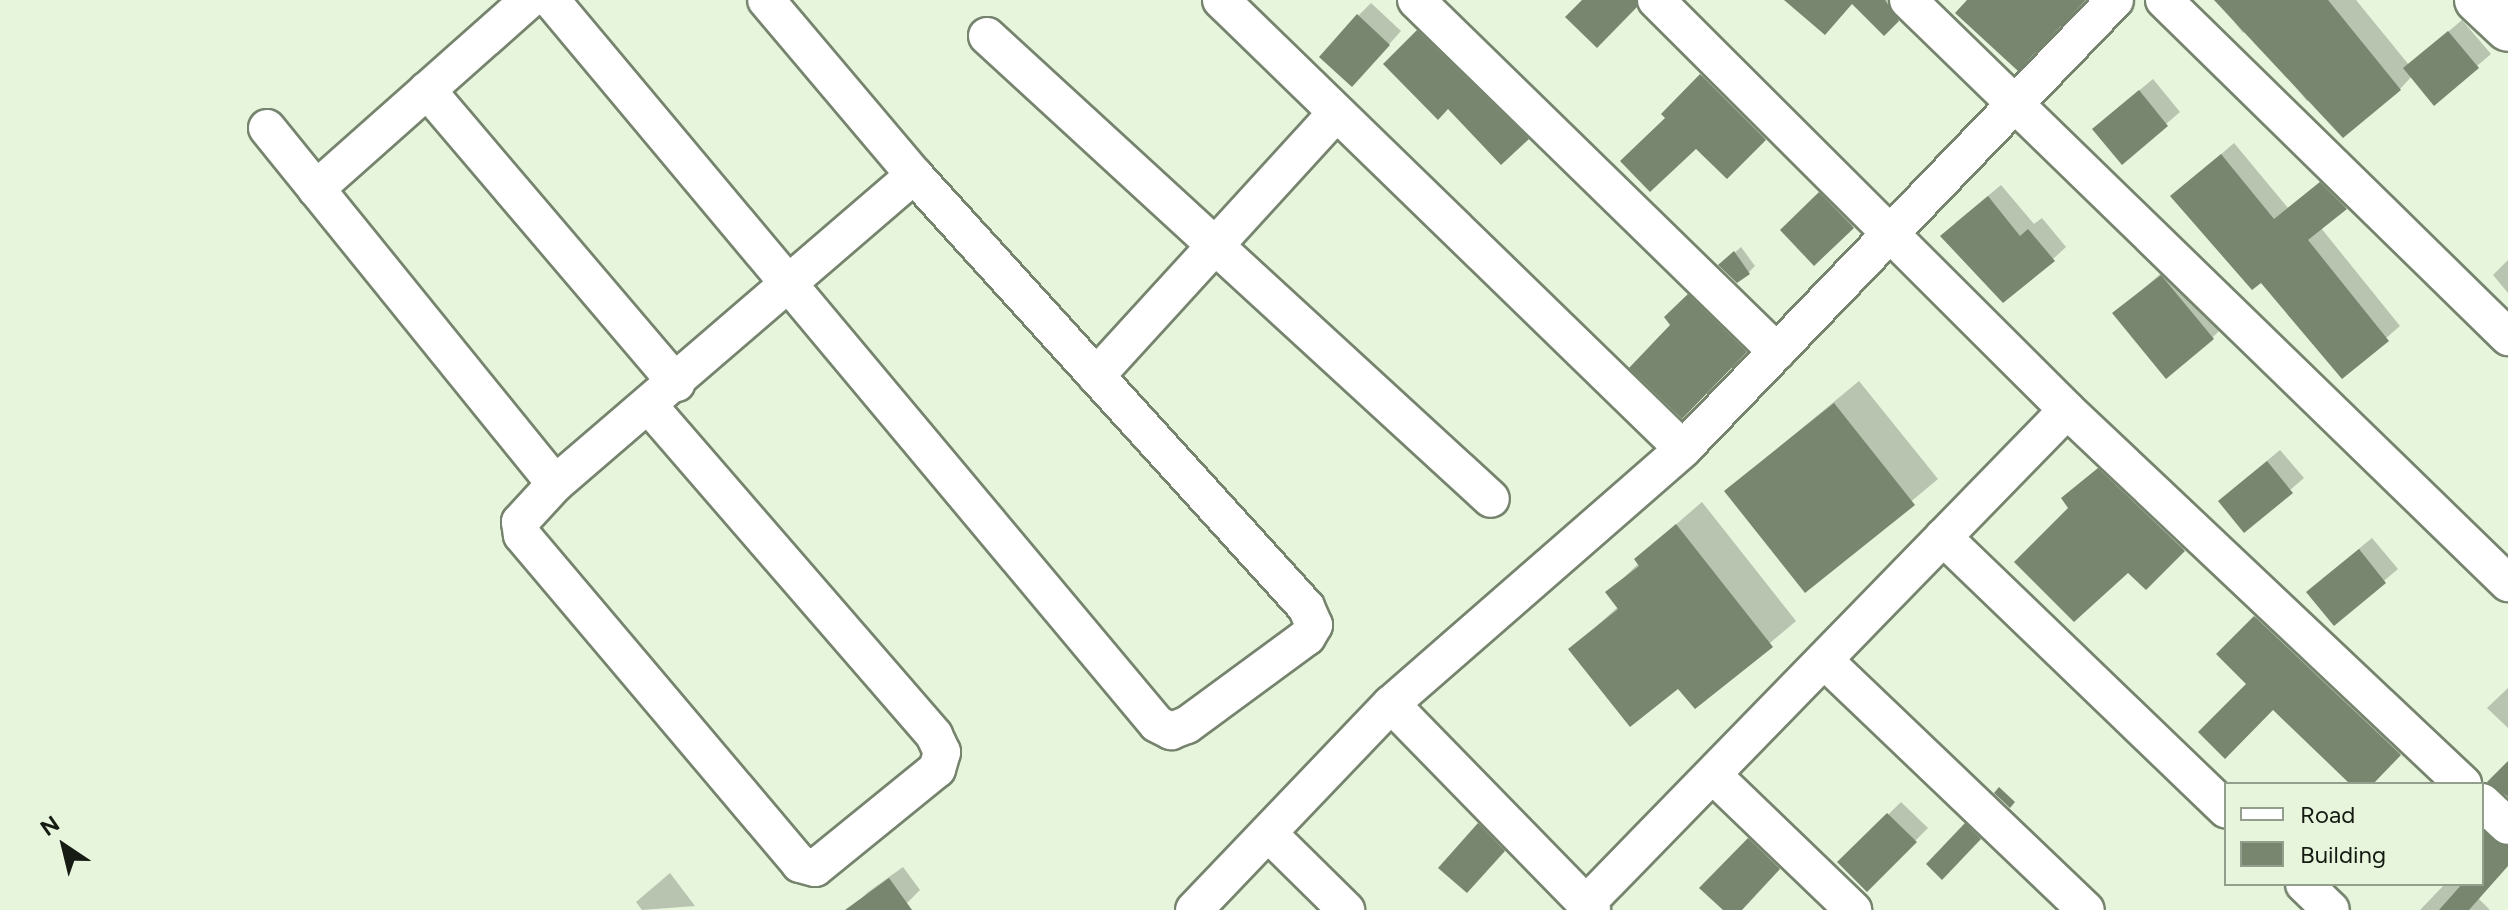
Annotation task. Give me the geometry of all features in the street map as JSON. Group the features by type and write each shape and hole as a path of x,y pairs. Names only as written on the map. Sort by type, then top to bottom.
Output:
{"street":[{"path":"316,189 529,0"},
{"path":"551,0 1157,724 1171,731 1307,637 1314,625 1306,607 914,175 766,0"},
{"path":"1221,0 1683,449"},
{"path":"1416,0 1777,352"},
{"path":"1656,0 1889,237 2067,410 2461,782"},
{"path":"1908,0 2508,583"},
{"path":"1194,910 1391,704 1683,449 2115,0"},
{"path":"2164,0 2508,337"},
{"path":"2477,0 2508,29"},
{"path":"987,36 1491,499"},
{"path":"427,90 663,395 934,735 942,752 937,769 830,859 815,868 800,864 522,535 520,522 555,484 663,395 914,175"},
{"path":"1096,376 1335,114"},
{"path":"267,128 555,484"},
{"path":"1391,704 1589,907 2067,410"},
{"path":"1943,537 2224,807"},
{"path":"1824,660 2086,910"},
{"path":"1715,777 1853,910"},
{"path":"2484,804 2508,826"},
{"path":"1268,833 1346,910"},
{"path":"2306,886 2331,910"}],"building":[{"path":"1582,0 1636,0 1637,7 1597,48 1565,17"},
{"path":"1784,0 1885,0 1899,21 1884,36 1852,4 1825,35"},
{"path":"1967,0 2086,0 2018,71 1955,13"},
{"path":"2214,0 2328,0 2401,90 2343,138"},
{"path":"1357,14 1390,45 1352,87 1319,57"},
{"path":"1417,30 1529,139 1501,165 1448,109 1438,120 1383,64"},
{"path":"2448,31 2479,68 2434,106 2403,68"},
{"path":"1700,74 1766,140 1727,179 1696,149 1650,192 1620,161 1665,118 1661,114"},
{"path":"2139,90 2168,126 2122,165 2092,129"},
{"path":"2221,154 2274,219 2320,182 2347,209 2308,240 2389,341 2342,379 2261,283 2252,290 2170,196"},
{"path":"1819,192 1854,228 1814,266 1780,230"},
{"path":"1988,196 2020,236 2028,229 2055,261 2003,303 1940,236"},
{"path":"1734,251 1750,274 1737,283 1718,265"},
{"path":"2161,275 2214,339 2166,379 2112,313"},
{"path":"1688,294 1747,352 1682,419 1629,368 1670,325 1664,317"},
{"path":"1834,403 1915,505 1805,593 1724,491"},
{"path":"2267,461 2293,493 2244,533 2218,501"},
{"path":"2098,468 2185,551 2146,590 2128,573 2074,622 2014,562 2068,508 2061,498"},
{"path":"1676,524 1773,647 1695,709 1678,689 1630,727 1568,649 1618,609 1605,592 1639,566 1634,559"},
{"path":"2359,549 2386,583 2334,626 2306,592"},
{"path":"2254,616 2401,755 2375,782 2348,782 2273,710 2225,759 2198,732 2246,684 2216,654"},
{"path":"2508,761 2508,797 2487,782"},
{"path":"1999,787 2015,802 2010,808 1994,793"},
{"path":"1887,813 1917,842 1867,892 1837,862"},
{"path":"1478,823 1505,851 1467,893 1438,868"},
{"path":"1965,823 1981,839 1942,880 1926,864"},
{"path":"2484,832 2508,846 2508,866 2469,910 2439,910 2460,886 2484,886"},
{"path":"1748,838 1780,869 1742,910 1723,910 1699,888"},
{"path":"889,878 912,910 845,910"}]}
